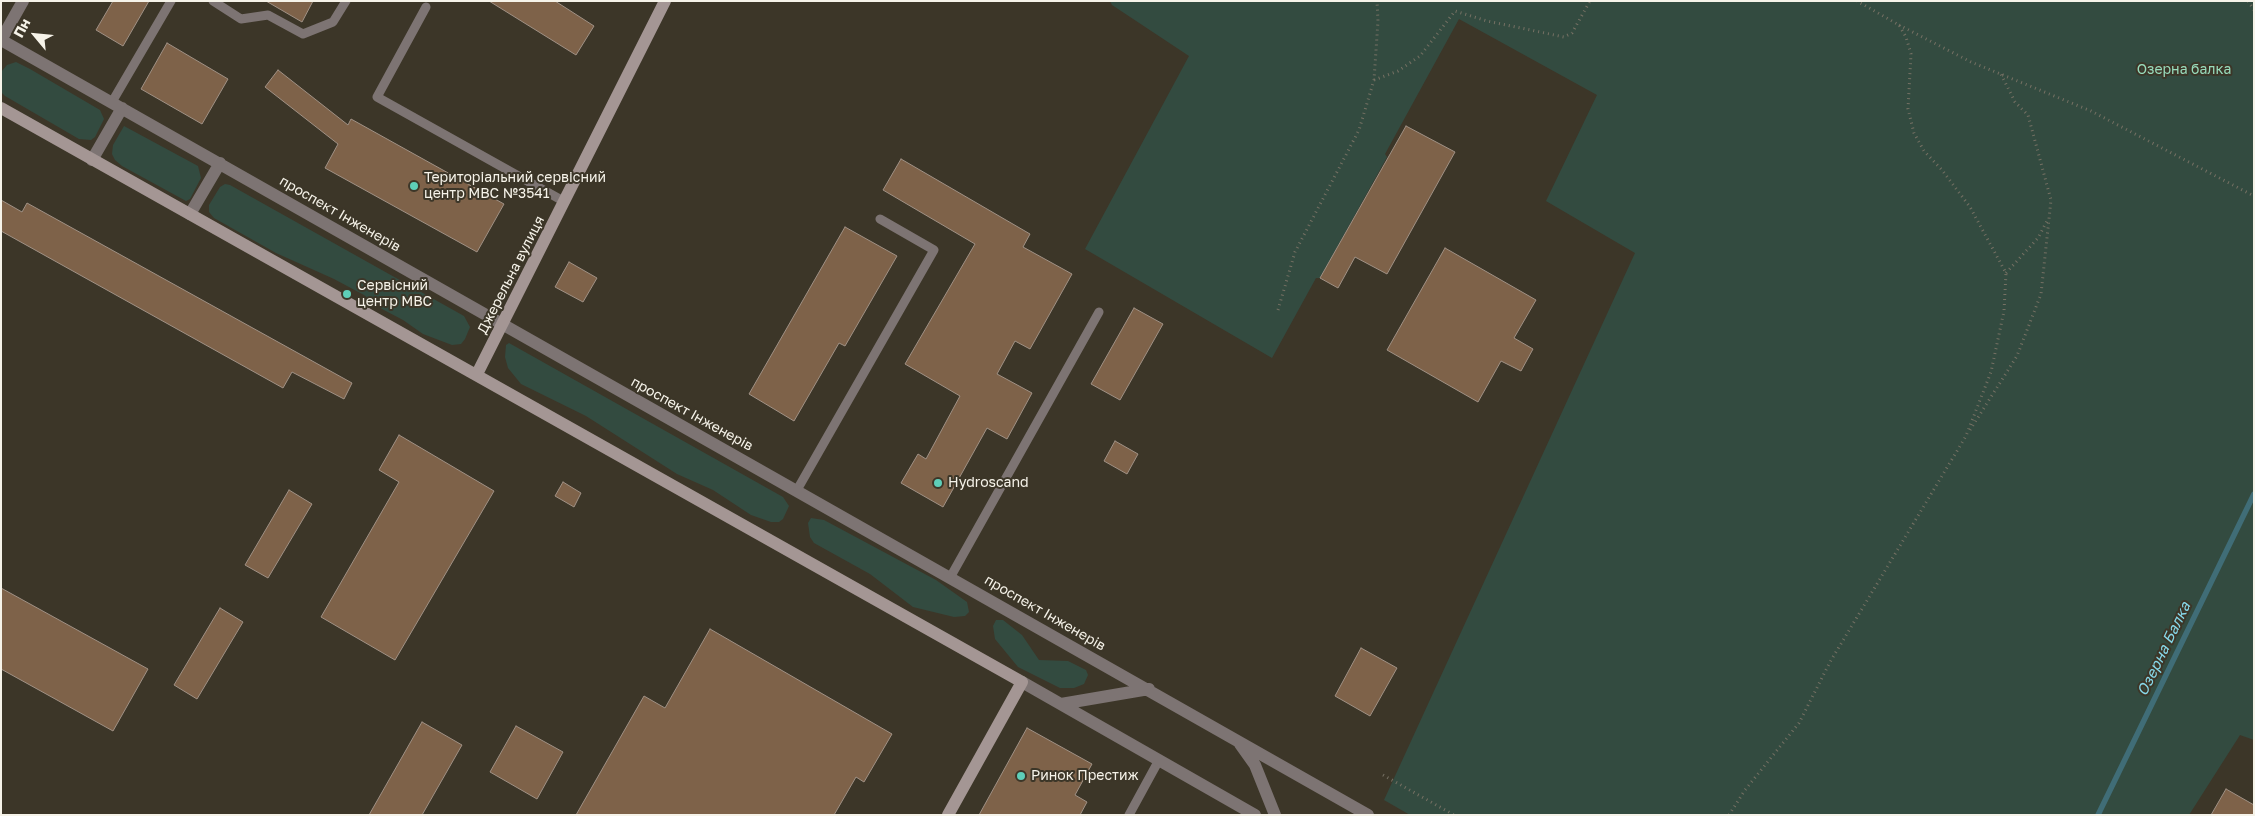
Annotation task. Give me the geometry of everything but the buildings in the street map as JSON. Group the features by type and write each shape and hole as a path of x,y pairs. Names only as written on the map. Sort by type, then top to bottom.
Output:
{"street":[{"path":"1,40 23,1"},
{"name":"Джерельна вулиця","path":"477,374 566,202 665,1"},
{"name":"проспект Інженерів","path":"1,40 951,576 1368,815"},
{"path":"92,160 117,105"},
{"path":"1,108 477,374 1254,815"},
{"path":"190,214 220,163"},
{"path":"948,815 1022,682"},
{"path":"1061,704 1149,689"},
{"path":"1238,740 1255,765 1271,808 1276,815"}],"lane":[{"path":"117,105 171,1"},
{"path":"213,1 241,19 268,15 303,34 333,22 346,1"},
{"path":"426,7 377,97 566,202"},
{"path":"797,490 934,250 880,219"},
{"path":"951,576 1099,312"},
{"path":"1129,815 1159,760"}],"path":[{"path":"1278,310 1295,252 1359,130 1374,80 1378,20 1376,1"},
{"path":"1374,80 1398,71 1420,56 1455,11 1487,21 1564,37 1572,33 1590,1"},
{"path":"1857,1 1971,62 2091,111 2254,196"},
{"path":"2248,1 2254,10"},
{"path":"1899,25 1906,37 1911,54 1908,109 1914,133 1924,151 1942,170 1970,207 2006,273 2004,311 1991,372 1966,436"},
{"path":"1729,815 1745,790 1799,723 1830,662 1966,436 2017,356 2041,294 2051,200 2028,115 2015,102 2001,74"},
{"path":"2006,273 2038,238 2049,217"},
{"path":"1383,775 1454,815"}],"green space":[{"name":"Озерна балка","path":"1110,1 2254,1 2254,740 2240,735 2189,815 1410,815 1384,800 1635,253 1546,201 1597,95 1459,19 1385,154 1387,157 1320,278 1316,278 1272,358 1085,249 1189,56 1112,5"},
{"path":"16,62 100,110 104,119 95,137 91,140 79,139 5,96 1,92 1,72 7,65"},
{"path":"124,126 198,166 201,178 190,199 186,201 122,166 115,160 112,154 113,145"},
{"path":"225,184 230,185 464,316 470,327 465,339 461,344 452,345 423,334 403,320 382,309 364,295 334,279 276,253 214,218 209,212 209,205 220,187"},
{"path":"509,343 783,497 789,506 783,519 779,522 771,522 751,515 713,490 677,474 586,416 521,384 508,368 505,357 506,345"},
{"path":"811,518 824,520 936,580 967,602 969,612 965,616 954,617 913,607 870,574 814,543 810,537 808,523"},
{"path":"996,620 1003,620 1022,635 1039,660 1068,661 1086,670 1088,675 1084,684 1074,688 1060,688 1018,667 995,639 993,626"}],"waterway":[{"name":"Озерна Балка","path":"2098,815 2254,494"}],"place":[{"name":"Територіальний сервісний центр МВС №3541","path":"414,186"},
{"name":"Сервісний центр МВС","path":"347,294"},
{"name":"Hydroscand","path":"938,483"},
{"name":"Ринок Престиж","path":"1021,776"}]}
